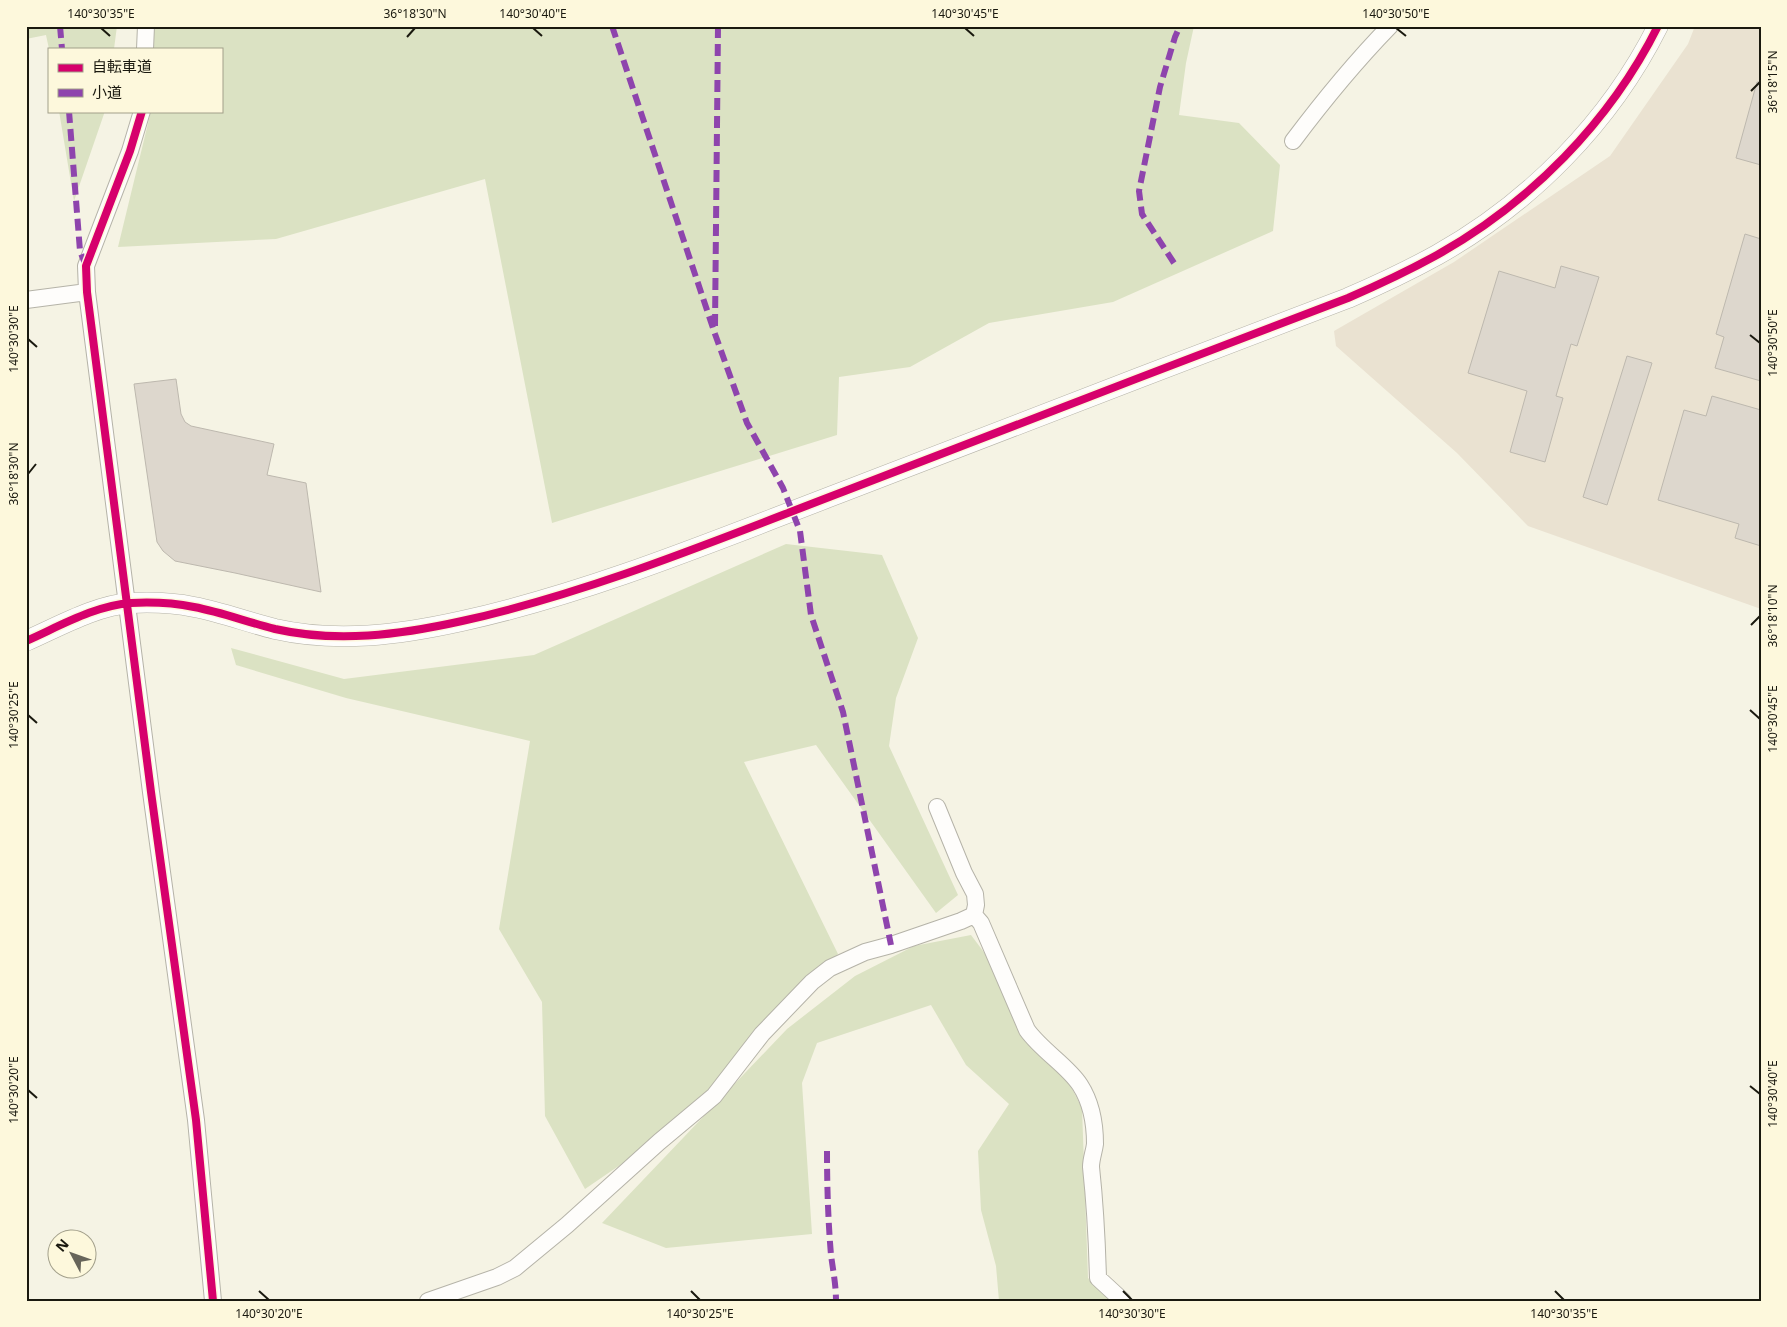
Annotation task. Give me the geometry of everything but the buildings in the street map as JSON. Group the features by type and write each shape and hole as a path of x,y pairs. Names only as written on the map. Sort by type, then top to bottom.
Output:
{"street":[{"path":"146,26 146,48"},
{"path":"1292,141 1358,61 1390,26"},
{"path":"26,641 64,623 94,612 128,603 161,603 192,606 276,629 317,635 360,637 415,630 527,605 638,569 710,542 1348,298 1438,254 1477,230 1514,203 1553,169 1594,124 1623,85 1658,26"},
{"path":"142,112 130,151 86,266 87,292 151,792 196,1120 213,1301"},
{"path":"26,300 87,292"},
{"path":"937,807 964,873 975,894 976,906 974,915"},
{"path":"428,1301 496,1277 515,1268 560,1231 659,1142 714,1096 762,1034 812,982 830,968 865,952 891,945 974,915"},
{"path":"974,915 981,923 1027,1030 1037,1043 1080,1084 1088,1099 1093,1120 1095,1145 1091,1164 1098,1233 1098,1278 1123,1301"}],"shaded area":[{"path":"1695,26 1761,26 1761,609 1528,526 1457,453 1336,346 1334,331 1454,262 1610,156 1688,44"}],"green space":[{"path":"26,26 117,26 114,48 49,48 46,35 26,39"},
{"path":"154,26 1194,26 1186,63 1179,115 1239,123 1280,165 1273,231 1113,302 989,323 910,367 839,377 837,435 552,523 485,179 276,239 118,247 151,112 222,112 222,48 154,48"},
{"path":"59,112 105,112 74,201"},
{"path":"786,544 882,555 918,638 896,698 889,746 958,895 936,913 816,745 744,762 838,954 798,986 704,1096 623,1163 585,1189 545,1116 542,1002 499,929 530,741 346,698 236,665 231,648 344,679 534,655"},
{"path":"971,935 992,963 1068,1081 1082,1108 1088,1278 1111,1301 999,1301 996,1266 981,1210 978,1151 1009,1104 966,1065 931,1005 817,1043 802,1083 812,1234 666,1248 602,1223 787,1029 855,976 914,946"}],"marked path":[{"path":"60,26 62,48"},
{"path":"612,26 715,334 747,423 783,488 800,531 811,615 843,712 891,945"},
{"path":"715,326 718,26"},
{"path":"1174,263 1142,214 1139,191 1160,87 1180,26"},
{"path":"69,112 80,251 86,266"},
{"path":"827,1151 829,1229 836,1301"}],"cycle path":[{"path":"26,641 91,612 131,603 171,604 194,607 275,629 322,636 368,636 415,630 511,609 608,580 703,546 1348,298 1393,278 1437,255 1504,211 1564,157 1592,127 1616,95 1639,61 1658,26"},
{"path":"142,112 130,151 86,266 87,292 151,792 196,1120 213,1301"}]}
